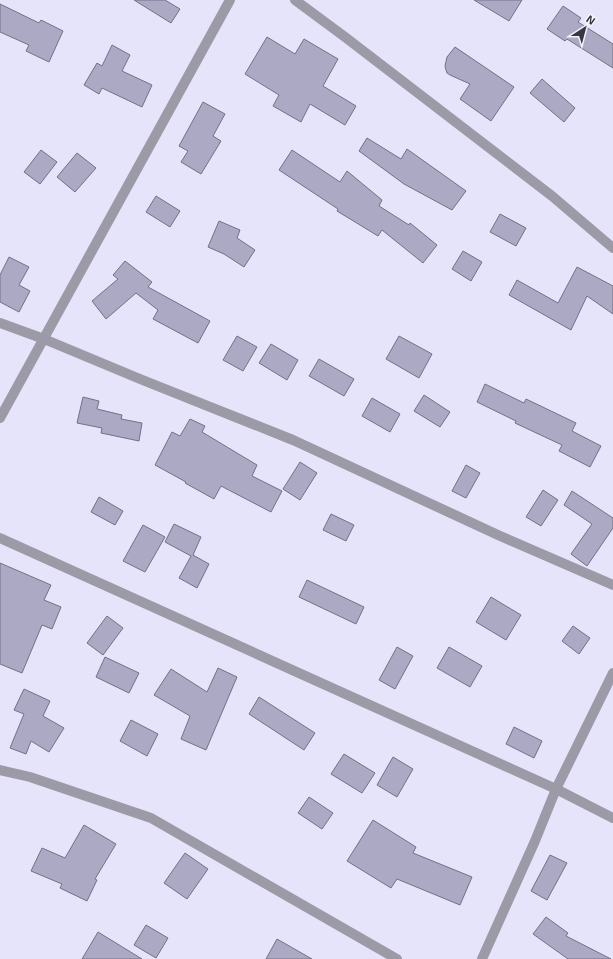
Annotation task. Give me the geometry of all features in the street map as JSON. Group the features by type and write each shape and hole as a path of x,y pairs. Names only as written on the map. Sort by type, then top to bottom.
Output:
{"street":[{"path":"0,418 230,0"},
{"path":"295,0 358,46 552,196 613,248"},
{"path":"0,323 44,339 292,440 490,532 613,585"},
{"path":"0,538 556,789 613,818"},
{"path":"482,959 535,841 556,789 613,673"},
{"path":"0,770 30,777 151,818 397,959"}],"building":[{"path":"134,0 165,0 180,9 171,23"},
{"path":"474,0 522,0 509,21"},
{"path":"0,4 39,23 41,20 63,31 49,62 26,51 29,45 0,32"},
{"path":"563,6 581,18 578,22 613,44 613,68 567,39 565,41 547,29"},
{"path":"267,37 295,54 304,39 338,59 323,86 356,106 345,125 310,104 301,122 273,106 279,95 245,74"},
{"path":"112,45 130,55 122,71 152,85 142,107 102,88 99,94 84,85 97,63 102,66"},
{"path":"455,47 514,87 491,121 460,99 470,84 447,73 445,66 447,57"},
{"path":"542,79 575,108 564,122 530,93"},
{"path":"203,102 225,114 213,136 221,141 201,174 181,162 188,151 179,146"},
{"path":"367,138 401,159 407,149 466,191 452,210 404,184 359,151"},
{"path":"41,150 57,162 40,184 24,172"},
{"path":"292,150 340,182 347,171 382,200 379,206 409,225 410,223 437,245 423,263 382,230 378,236 337,211 338,209 279,170"},
{"path":"77,153 96,168 75,192 57,177"},
{"path":"156,196 180,211 170,227 146,212"},
{"path":"500,214 526,228 516,246 490,232"},
{"path":"219,221 240,230 237,238 255,250 244,267 224,254 208,247"},
{"path":"463,251 482,262 471,281 452,269"},
{"path":"9,257 29,267 19,285 30,291 19,312 0,302 0,275"},
{"path":"125,261 152,282 148,287 210,321 198,343 153,319 158,310 136,293 106,319 92,301 118,279 113,275"},
{"path":"577,267 613,286 613,314 587,296 571,330 509,295 517,280 558,303"},
{"path":"237,336 257,347 243,371 223,360"},
{"path":"399,336 432,354 419,378 386,359"},
{"path":"271,344 298,360 287,380 259,363"},
{"path":"319,359 354,379 344,396 309,376"},
{"path":"485,384 524,403 526,399 576,423 572,431 601,446 590,467 559,451 562,445 515,423 516,421 477,402"},
{"path":"424,395 450,412 440,427 414,411"},
{"path":"83,397 99,401 97,409 122,415 121,419 142,423 139,441 101,433 102,428 77,423"},
{"path":"372,398 400,414 390,432 362,416"},
{"path":"190,419 205,426 202,432 257,465 252,476 282,491 271,512 221,486 214,499 155,465 172,432 180,436"},
{"path":"300,462 317,473 300,500 283,489"},
{"path":"466,465 480,473 466,498 452,491"},
{"path":"543,490 558,500 541,526 526,517"},
{"path":"572,491 613,518 613,528 587,566 571,554 592,524 564,505"},
{"path":"99,497 123,511 115,525 91,512"},
{"path":"331,514 354,525 346,541 323,530"},
{"path":"174,524 201,537 193,555 209,564 197,588 179,578 191,556 165,542"},
{"path":"143,525 165,537 145,572 123,561"},
{"path":"0,563 51,585 44,600 61,607 52,629 42,625 22,673 0,664"},
{"path":"307,580 364,607 356,624 299,597"},
{"path":"491,597 521,615 506,640 476,622"},
{"path":"107,616 123,628 103,655 87,643"},
{"path":"573,626 590,638 579,654 562,641"},
{"path":"397,647 413,656 395,689 379,680"},
{"path":"449,647 482,666 470,687 437,668"},
{"path":"105,657 139,673 129,693 96,677"},
{"path":"218,668 237,677 206,750 181,739 190,716 154,695 171,669 207,692"},
{"path":"24,689 50,701 43,716 64,728 49,752 31,741 26,754 10,748 24,714 14,710"},
{"path":"259,697 315,733 304,750 249,714"},
{"path":"131,720 158,734 147,756 120,741"},
{"path":"514,727 542,741 534,758 506,744"},
{"path":"344,754 375,773 362,793 331,774"},
{"path":"393,757 413,769 397,797 377,785"},
{"path":"309,797 333,813 322,829 298,813"},
{"path":"373,820 416,847 413,853 472,877 460,905 397,879 391,888 347,861"},
{"path":"84,825 116,844 95,879 97,880 87,901 60,888 62,884 31,871 42,848 65,858"},
{"path":"185,853 208,869 187,899 164,883"},
{"path":"550,855 567,863 547,900 531,891"},
{"path":"546,917 568,933 566,936 611,959 568,959 533,934"},
{"path":"146,925 168,938 156,958 134,945"},
{"path":"98,932 142,959 82,959"},
{"path":"277,939 312,959 266,959"}]}
